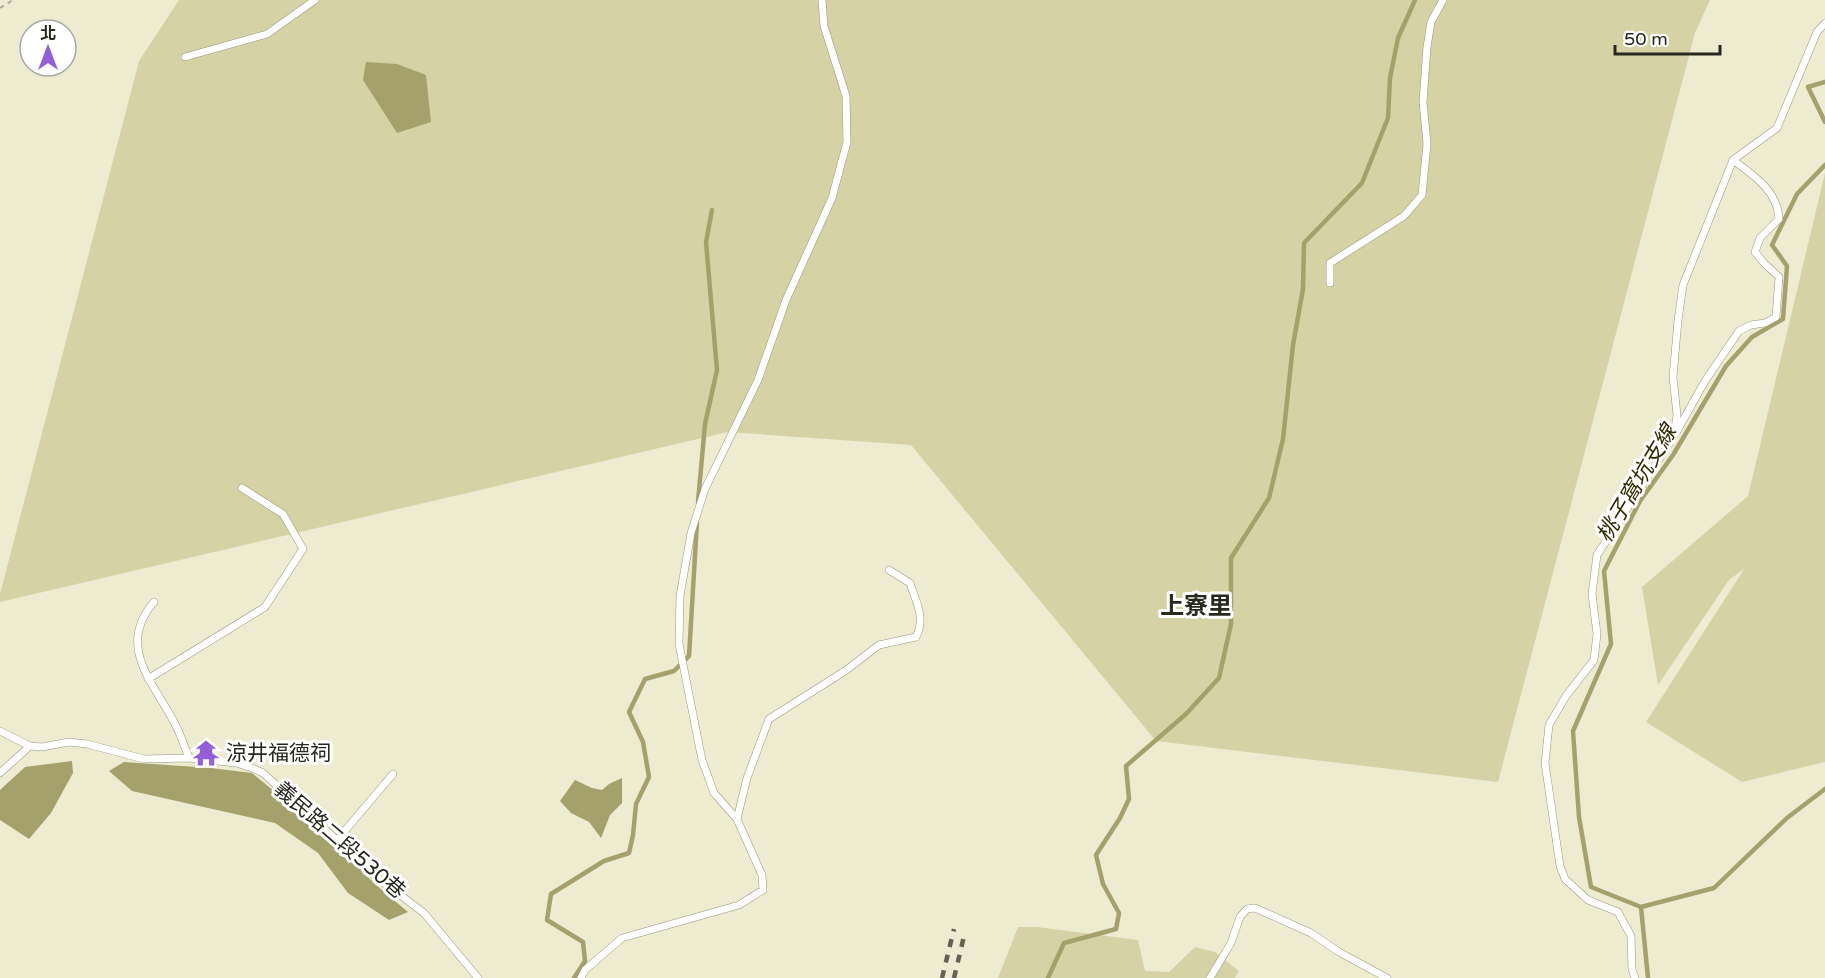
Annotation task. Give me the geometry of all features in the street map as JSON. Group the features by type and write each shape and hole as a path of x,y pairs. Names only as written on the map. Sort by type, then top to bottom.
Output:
{"lane":[{"path":"185,57 267,34 315,0"},
{"path":"581,978 585,970 622,938 739,904 763,890 762,875 737,819 714,793 702,760 678,644 680,596 691,533 705,489 758,380 786,300 832,198 848,142 846,96 824,26 822,0"},
{"path":"1330,283 1330,263 1404,216 1422,195 1427,144 1423,102 1427,47 1431,22 1443,0"},
{"path":"1674,436 1677,415 1673,376 1683,285 1733,160 1777,128 1817,32 1825,23"},
{"path":"1635,978 1632,969 1631,936 1617,912 1588,900 1565,879 1560,866 1545,763 1549,725 1566,696 1594,660 1598,634 1592,594 1597,555 1674,436 1705,381 1739,331 1776,317 1779,277 1755,252 1760,238 1779,219 1779,209 1765,185 1733,160"},
{"path":"148,679 266,607 303,549 283,514 242,488"},
{"path":"737,819 747,778 770,719 845,671 879,645 916,637 920,629 921,618 910,582 889,570"},
{"path":"154,602 145,613 136,640 139,654 148,679 177,727 189,758"},
{"path":"0,731 30,746 0,773"},
{"name":"義民路二段530巷","path":"30,746 42,747 69,742 87,744 144,759 189,758 236,763 262,773 337,840 362,866 424,913 478,978"},
{"path":"337,840 393,774"},
{"path":"1210,978 1231,943 1240,917 1247,909 1255,908 1311,933 1387,978"}],"path":[{"path":"0,8 13,0"}],"shaded area":[{"path":"179,0 1710,0 1695,33 1498,782 1156,741 911,445 728,432 0,602 0,594 139,61"},
{"path":"366,62 397,64 426,75 431,122 397,133 363,80"},
{"path":"1825,173 1825,762 1742,782 1646,722 1744,569 1729,580 1658,685 1642,587 1748,496"},
{"path":"72,761 73,773 51,813 29,839 0,820 0,790 25,767"},
{"path":"124,762 252,773 306,817 376,885 408,912 389,920 348,893 318,853 275,823 132,791 109,771"},
{"path":"622,778 622,803 610,815 601,838 589,822 571,813 560,801 575,780 602,790"},
{"path":"1018,927 1037,927 1138,940 1145,971 1169,972 1195,947 1215,952 1239,971 1235,978 998,978"}],"building":[{"name":"涼井福德祠","path":"205,748 212,749 212,754 218,754 217,758 201,757 201,753 205,753"}],"waterway":[{"path":"1048,978 1064,943 1116,929 1119,913 1103,884 1096,855 1120,818 1129,799 1126,766 1186,714 1219,678 1231,624 1231,558 1269,498 1283,439 1293,345 1303,289 1304,243 1362,183 1388,118 1390,78 1398,38 1415,0"},
{"name":"桃子窩坑支線","path":"1825,82 1808,87 1825,122"},
{"name":"桃子窩坑支線","path":"1648,978 1641,907 1591,887 1579,817 1573,731 1611,644 1604,571 1640,501 1673,455 1726,366 1752,337 1783,319 1787,266 1772,245 1797,194 1825,165"},
{"path":"698,502 705,424 717,370 706,242 712,210"},
{"path":"574,978 585,961 583,942 547,920 551,894 604,861 629,853 636,804 649,777 643,742 629,712 645,679 674,671 689,656 697,522"},
{"path":"1641,907 1714,888 1787,818 1825,789"}],"railway":[{"path":"942,978 954,929"},
{"path":"954,978 965,932"}],"place":[{"name":"涼井福德祠","path":"206,753"}],"district":[{"name":"上寮里","path":"1196,606"}]}
